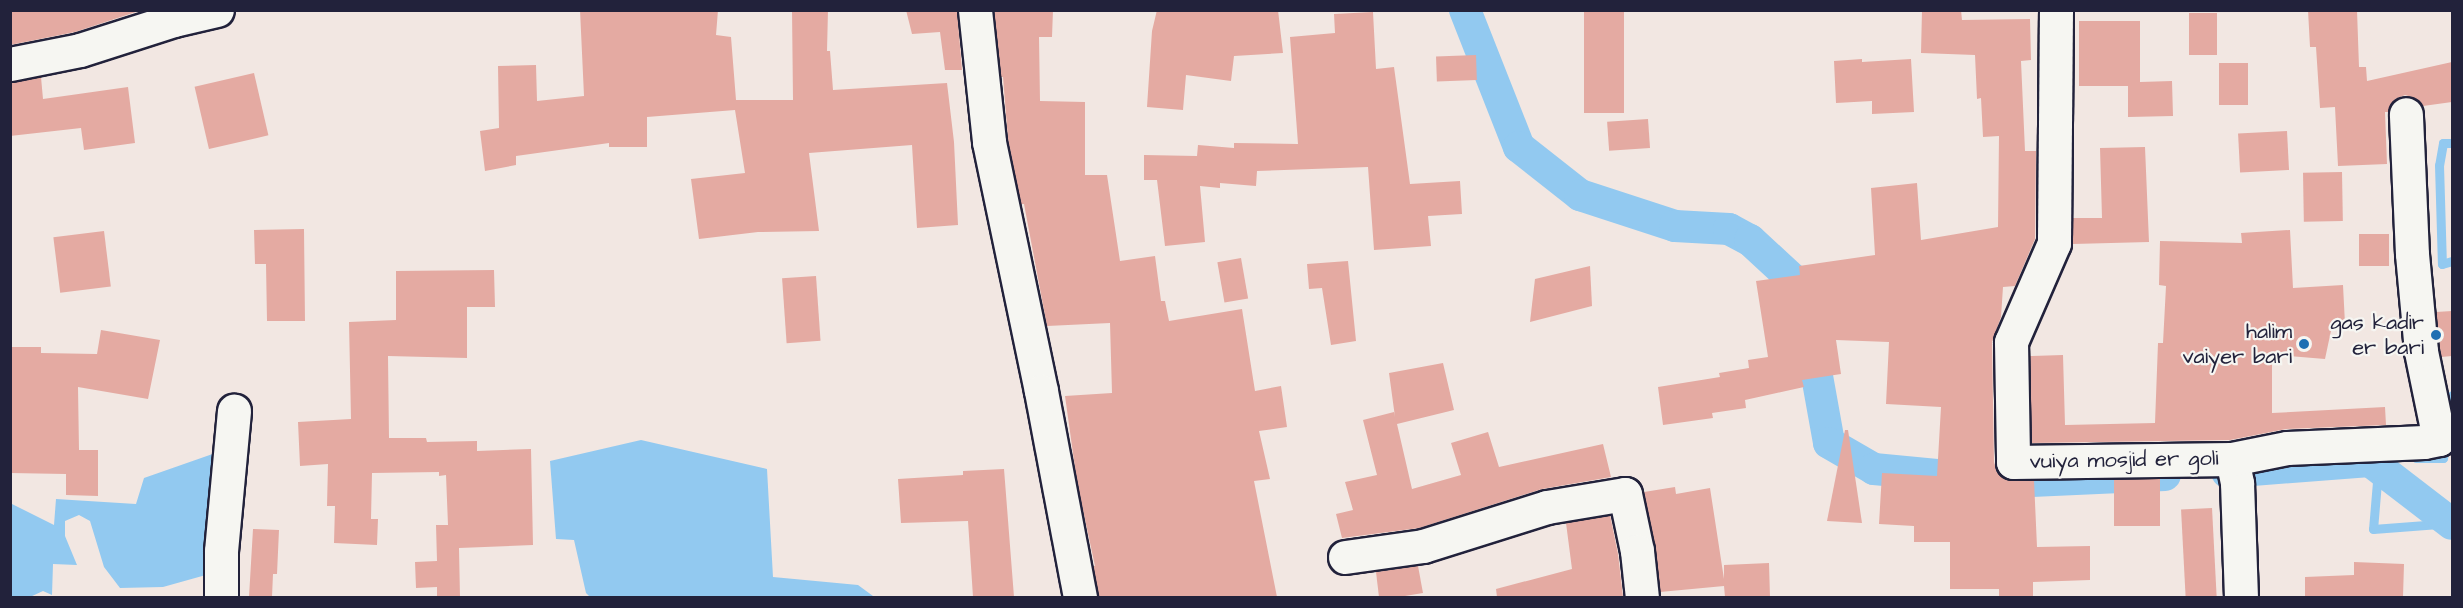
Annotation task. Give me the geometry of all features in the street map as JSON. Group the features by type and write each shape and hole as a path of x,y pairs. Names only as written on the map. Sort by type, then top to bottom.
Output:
{"street":[{"path":"10,64 80,50 172,15 217,10"},
{"path":"975,10 989,142 1041,391 1080,597"},
{"name":"vuiya mosjid er goli","path":"2056,10 2054,243 2011,342 2013,462 2232,459 2237,483 2241,597"},
{"path":"2232,459 2287,448 2424,442 2439,439 2421,351 2412,254 2406,114"},
{"path":"221,597 221,551 234,411"},
{"path":"1345,557 1423,546 1547,507 1625,494 1637,551 1642,597"}],"water":[{"path":"641,440 767,469 773,577 858,585 873,596 893,597 590,597 586,593 574,540 556,539 550,461"},
{"path":"224,450 213,573 163,587 120,588 104,567 90,521 79,515 65,521 65,536 77,565 53,564 52,595 43,591 30,597 11,597 10,503 54,525 56,499 136,504 144,478"}],"building":[{"path":"10,10 142,10 75,32 10,45"},
{"path":"580,10 718,10 716,35 731,37 736,100 793,100 792,10 828,10 827,51 830,51 833,90 947,83 954,142 958,225 917,228 912,145 809,153 819,231 758,232 699,239 691,179 745,173 735,110 647,117 647,147 609,147 609,143 516,156 516,165 485,171 480,131 499,128 498,66 536,65 537,101 584,96"},
{"path":"906,10 957,10 962,70 945,70 940,32 912,34"},
{"path":"994,10 1053,10 1052,37 1039,37 1040,101 1085,102 1085,175 1107,175 1120,261 1155,256 1161,301 1165,301 1169,321 1242,309 1255,391 1281,386 1287,427 1259,431 1270,479 1254,481 1277,597 1098,597 1093,566 1095,566 1077,482 1065,396 1112,393 1110,323 1047,326 1024,204 1021,204 1008,139"},
{"path":"1157,10 1278,10 1283,53 1234,56 1231,81 1186,75 1183,110 1147,107 1152,31"},
{"path":"1584,10 1624,10 1624,113 1584,113"},
{"path":"1922,10 1961,10 1962,20 2030,19 2031,60 2021,61 2025,151 2036,151 2035,239 2015,286 2003,287 2001,317 1992,342 1994,462 1997,472 2004,479 2034,480 2037,547 2090,546 2090,580 2033,582 2033,597 1999,597 1999,589 1950,589 1950,542 1914,542 1914,526 1879,524 1882,473 1937,476 1941,407 1886,404 1889,342 1836,340 1841,374 1802,380 1804,387 1745,400 1746,408 1712,413 1713,418 1663,425 1658,387 1720,377 1719,373 1749,368 1748,360 1768,357 1756,281 1800,275 1799,266 1875,255 1871,188 1917,183 1921,240 1998,227 1999,136 1983,137 1981,98 1977,99 1975,55 1921,53"},
{"path":"2308,10 2357,10 2359,67 2366,67 2367,81 2452,62 2452,102 2423,106 2415,98 2405,95 2395,99 2388,112 2385,112 2387,164 2338,166 2335,107 2320,108 2316,47 2310,47"},
{"path":"1373,12 1376,69 1394,67 1410,184 1460,181 1462,214 1428,216 1431,246 1374,250 1368,167 1257,171 1256,186 1220,183 1220,188 1200,186 1205,242 1165,246 1157,180 1144,180 1144,155 1197,156 1198,145 1234,148 1234,143 1298,144 1290,37 1335,33 1334,14"},
{"path":"2189,13 2217,13 2217,55 2189,55"},
{"path":"2079,21 2140,21 2140,82 2172,81 2173,116 2128,117 2128,86 2079,86"},
{"path":"1476,55 1477,80 1437,81 1436,56"},
{"path":"1862,59 1862,62 1911,59 1914,112 1872,114 1872,101 1836,103 1834,61"},
{"path":"2219,63 2248,63 2248,105 2219,105"},
{"path":"254,73 268,135 209,149 195,87"},
{"path":"41,77 43,99 128,87 135,143 84,150 81,128 10,136 10,82"},
{"path":"1648,119 1650,148 1609,151 1607,122"},
{"path":"2287,131 2289,170 2240,173 2238,134"},
{"path":"2145,147 2149,242 2073,244 2073,218 2102,218 2100,148"},
{"path":"2342,172 2343,221 2304,222 2303,173"},
{"path":"304,229 305,321 267,321 266,264 255,264 254,230"},
{"path":"2290,230 2293,288 2343,285 2345,324 2332,326 2325,359 2277,355 2277,364 2272,364 2272,413 2385,407 2386,425 2286,429 2230,440 2031,443 2030,356 2063,355 2065,425 2155,423 2158,343 2163,343 2166,286 2159,285 2160,241 2242,243 2241,233"},
{"path":"104,231 111,287 60,293 53,237"},
{"path":"2359,234 2389,234 2389,266 2359,266"},
{"path":"1241,258 1248,298 1224,303 1217,262"},
{"path":"1348,261 1356,341 1331,345 1322,288 1309,289 1307,264"},
{"path":"1590,266 1592,306 1530,322 1535,279"},
{"path":"494,270 495,307 467,307 467,358 388,356 389,438 426,438 427,442 477,441 477,451 531,449 533,545 459,548 460,597 437,597 437,587 416,588 415,562 437,561 436,525 448,525 446,475 439,476 439,472 372,473 371,519 378,519 377,545 334,543 335,506 327,506 328,464 300,466 298,422 351,419 349,322 396,320 396,271"},
{"path":"816,276 821,341 787,343 782,278"},
{"path":"2452,311 2452,356 2441,357 2436,312"},
{"path":"101,330 160,340 148,399 78,387 79,450 98,450 98,496 66,495 66,474 10,473 10,347 41,347 41,353 97,354"},
{"path":"1443,363 1454,410 1397,424 1412,489 1461,475 1451,443 1488,432 1499,467 1603,444 1611,477 1542,489 1419,528 1342,538 1336,514 1353,510 1345,482 1377,475 1363,420 1394,412 1395,417 1389,373"},
{"path":"1845,430 1848,430 1862,523 1827,521"},
{"path":"1004,469 1014,597 973,597 968,521 901,523 898,479 963,475 963,471"},
{"path":"2114,479 2160,479 2160,526 2114,526"},
{"path":"1675,487 1676,494 1710,488 1724,579 1724,565 1769,563 1770,597 1725,597 1724,586 1660,592 1655,547 1644,492"},
{"path":"2212,508 2217,597 2186,598 2181,510"},
{"path":"1610,515 1623,597 1497,597 1496,589 1572,569 1566,523"},
{"path":"253,529 279,530 277,574 273,574 272,597 249,597"},
{"path":"2354,562 2404,564 2403,597 2305,597 2305,577 2354,575"},
{"path":"1418,566 1423,593 1399,597 1379,597 1376,572"}],"waterway":[{"path":"1465,10 1519,147 1580,195 1675,226 1729,229 1750,240 1801,287 1829,443 1874,469 2012,482 2165,475"},
{"path":"2452,143 2443,143 2439,165 2442,264 2452,261"},
{"path":"2449,422 2452,395"},
{"path":"2416,458 2443,458 2446,442"},
{"path":"2388,458 2379,458 2373,529 2452,523"},
{"path":"2227,472 2370,461 2452,524"}],"place":[{"name":"gas kadir er bari","path":"2436,335"},
{"name":"halim vaiyer bari","path":"2304,344"}]}
